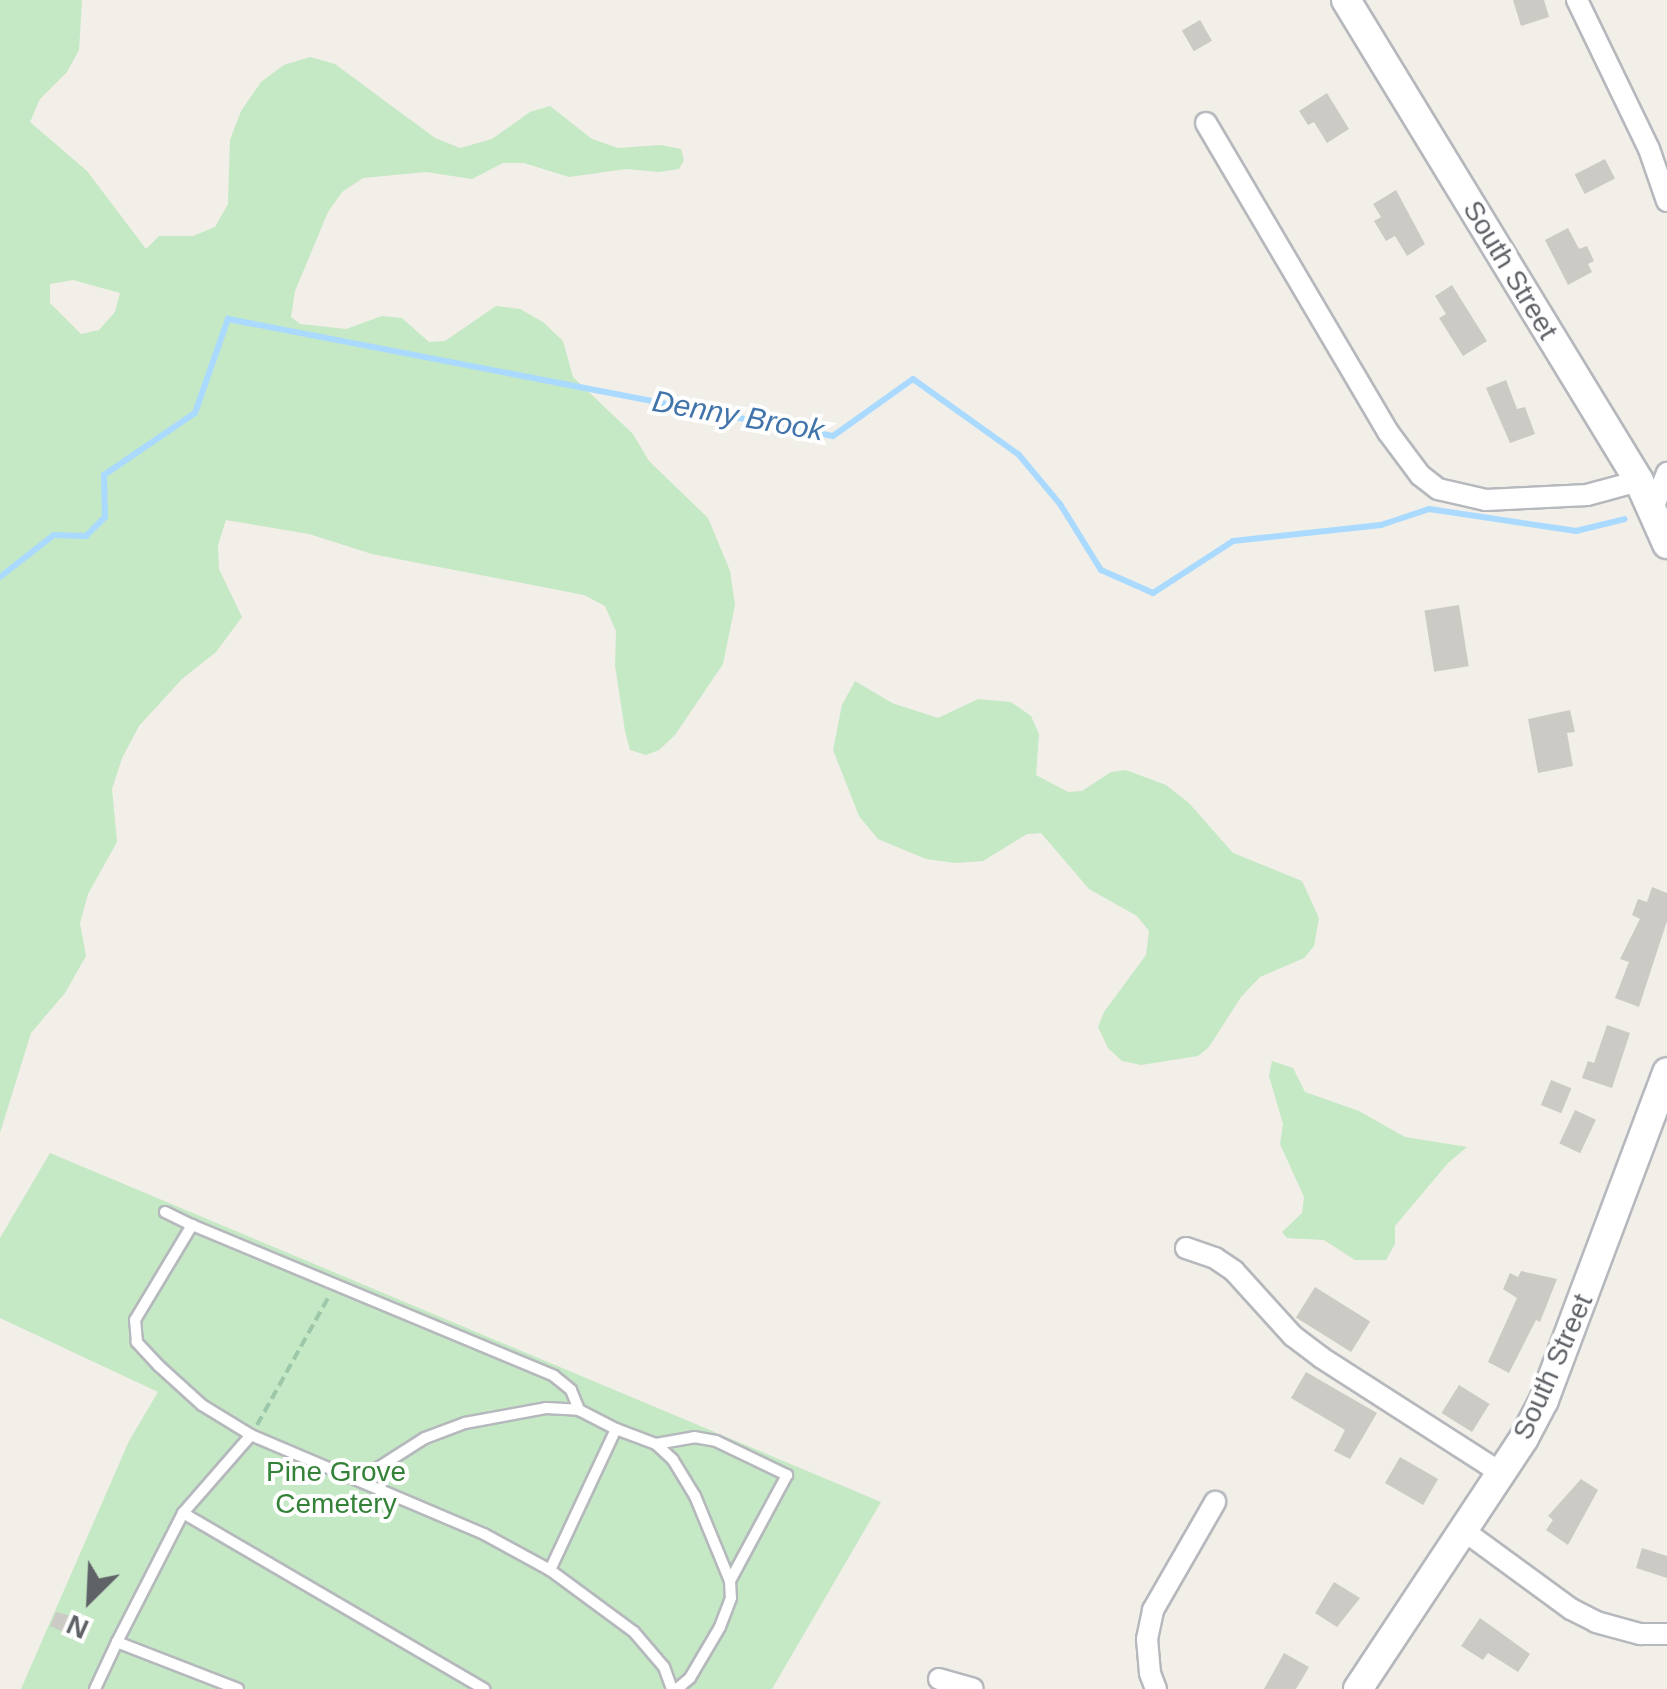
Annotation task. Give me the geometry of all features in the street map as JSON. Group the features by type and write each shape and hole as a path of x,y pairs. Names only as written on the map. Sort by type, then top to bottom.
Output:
{"main road":[{"name":"South Street","path":"1346,0 1639,481 1667,544"},
{"name":"South Street","path":"1358,1689 1524,1438 1562,1360 1667,1072"}],"street":[{"path":"1576,0 1650,148 1667,201"},
{"path":"1206,124 1396,446 1420,476 1438,489 1486,500 1539,500 1639,481"},
{"path":"1652,510 1667,474"},
{"path":"1186,1248 1215,1258 1234,1271 1294,1336 1322,1358 1501,1473"},
{"path":"1156,1689 1147,1639 1154,1610 1216,1502"},
{"path":"1463,1530 1571,1609 1618,1630 1667,1634"},
{"path":"940,1680 974,1689"}],"lane":[{"path":"165,1212 554,1376 571,1390 579,1410"},
{"path":"192,1225 135,1320 137,1342 202,1404 251,1435 484,1534 550,1570 634,1632 664,1668 674,1689 690,1678 732,1598 730,1581 696,1496 673,1460 656,1444 579,1410 546,1408 466,1423 425,1438 360,1480"},
{"path":"550,1570 616,1429"},
{"path":"95,1689 184,1513 251,1435"},
{"path":"656,1444 694,1437 716,1442 788,1475 730,1581"},
{"path":"184,1513 484,1689"},
{"path":"118,1642 238,1689"}],"path":[{"path":"251,1435 334,1285"}],"green space":[{"path":"0,0 82,0 79,50 67,72 40,99 30,122 87,171 146,249 159,236 193,236 215,227 228,204 230,140 241,111 261,82 284,65 310,57 335,64 435,138 460,148 492,139 530,112 550,106 592,139 618,148 661,145 681,149 684,160 679,169 659,172 626,169 569,177 524,163 503,163 472,179 426,172 363,178 342,192 328,212 295,291 291,317 300,324 346,329 382,316 402,318 429,342 445,341 496,306 520,309 543,322 563,341 573,377 633,434 649,461 708,518 730,571 735,605 723,664 675,735 659,750 646,755 630,750 615,665 616,631 605,606 584,595 372,554 309,534 226,520 218,545 219,569 242,617 216,652 182,679 139,726 122,758 112,789 117,842 88,894 80,923 86,956 65,993 31,1033 0,1133","holes":["73,280 120,293 115,312 99,330 81,334 50,303 50,284"]},
{"path":"855,681 892,703 938,718 978,699 1011,702 1031,716 1039,734 1036,775 1068,792 1082,791 1111,772 1126,770 1166,785 1189,803 1233,853 1302,881 1319,918 1314,946 1304,958 1260,977 1241,997 1209,1047 1198,1056 1141,1065 1122,1061 1108,1048 1098,1027 1104,1012 1146,955 1149,931 1137,916 1089,889 1041,833 1027,834 983,861 955,863 926,859 878,839 859,816 833,750 842,705"},
{"path":"1272,1061 1293,1068 1305,1092 1359,1111 1405,1137 1467,1147 1448,1163 1395,1226 1395,1244 1386,1260 1355,1260 1324,1240 1287,1238 1282,1232 1302,1213 1304,1197 1280,1144 1283,1124 1269,1076"},
{"name":"Pine Grove Cemetery","path":"50,1153 881,1502 772,1689 21,1689 129,1441 158,1392 0,1318 0,1238"}],"building":[{"path":"1513,0 1544,0 1549,17 1521,26"},
{"path":"1200,20 1212,41 1194,51 1182,30"},
{"path":"1327,93 1349,129 1327,143 1314,122 1308,125 1299,111"},
{"path":"1605,159 1615,179 1585,194 1575,174"},
{"path":"1396,190 1425,244 1407,256 1395,236 1386,241 1374,221 1381,217 1373,204"},
{"path":"1568,228 1579,249 1587,246 1594,261 1588,264 1592,272 1568,285 1545,240"},
{"path":"1452,285 1487,341 1463,356 1439,318 1446,314 1435,296"},
{"path":"1506,380 1517,409 1525,407 1535,434 1510,443 1486,388"},
{"path":"1459,605 1469,666 1434,672 1424,610"},
{"path":"1570,710 1575,732 1567,733 1573,766 1538,773 1528,719"},
{"path":"1652,887 1667,893 1667,921 1639,1007 1615,998 1629,962 1620,959 1640,919 1632,915 1638,899 1647,902"},
{"path":"1607,1025 1630,1033 1612,1088 1582,1078 1588,1061 1594,1063"},
{"path":"1551,1080 1571,1088 1561,1113 1541,1105"},
{"path":"1575,1110 1596,1120 1580,1153 1559,1144"},
{"path":"1521,1271 1557,1279 1540,1322 1536,1320 1509,1373 1488,1362 1517,1298 1503,1289 1510,1273 1518,1277"},
{"path":"1315,1287 1370,1321 1351,1352 1296,1318"},
{"path":"1306,1372 1377,1413 1350,1459 1334,1451 1345,1430 1291,1398"},
{"path":"1459,1385 1490,1404 1472,1432 1442,1413"},
{"path":"1400,1457 1438,1479 1423,1505 1385,1483"},
{"path":"1581,1479 1598,1490 1568,1545 1546,1530 1553,1520 1548,1516"},
{"path":"1642,1548 1667,1556 1667,1578 1636,1568"},
{"path":"1334,1582 1360,1598 1337,1627 1315,1613"},
{"path":"56,1612 90,1621 82,1640 50,1626"},
{"path":"1480,1618 1530,1654 1518,1672 1488,1653 1483,1660 1461,1646"},
{"path":"1284,1653 1309,1667 1296,1689 1264,1689"}],"waterway":[{"name":"Denny Brook","path":"0,577 54,535 86,536 105,517 104,475 195,413 228,319 833,436 913,379 1019,455 1060,504 1101,570 1153,593 1233,541 1381,525 1429,509 1576,531 1625,519"}]}
